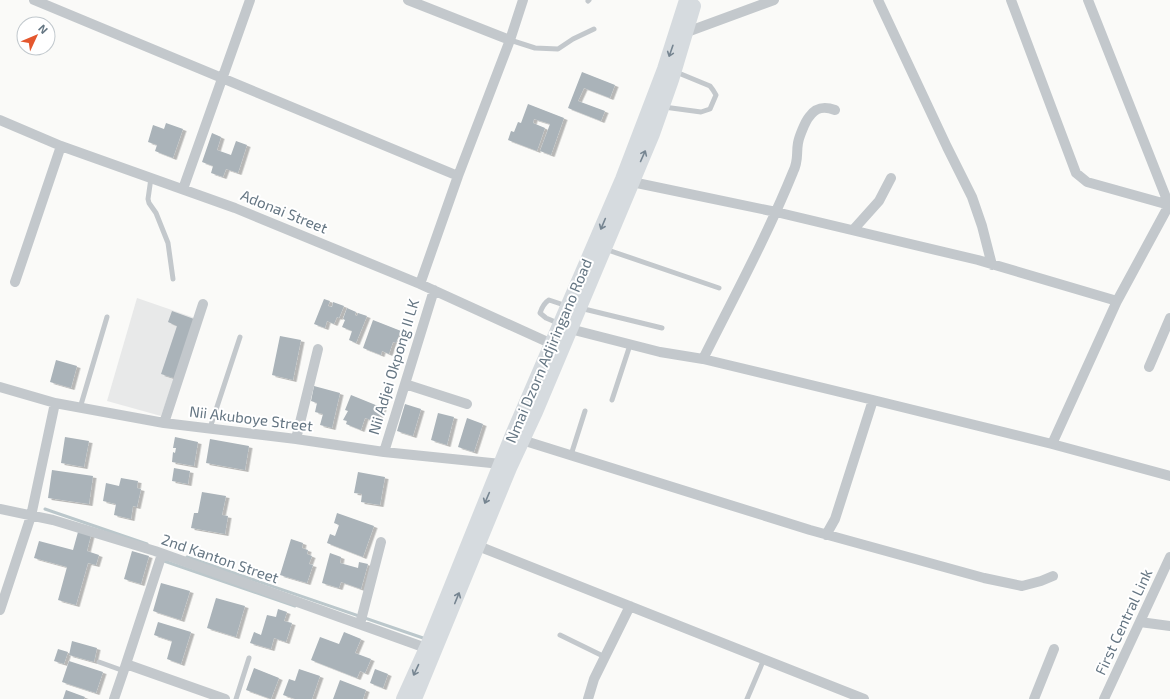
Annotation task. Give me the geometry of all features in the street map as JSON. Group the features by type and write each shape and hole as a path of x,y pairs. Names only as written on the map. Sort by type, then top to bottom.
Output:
{"main road":[{"name":"Nmai Dzorn Adjiringano Road","path":"403,699 426,648 501,464 530,409 565,327 639,137 664,69 686,0"},
{"name":"Nmai Dzorn Adjiringano Road","path":"573,307 604,249 652,134 675,72 696,0"},
{"name":"Nmai Dzorn Adjiringano Road","path":"415,699 522,440 530,409 552,344 565,327"}],"street":[{"path":"34,0 458,176"},
{"path":"183,189 250,0"},
{"path":"408,0 510,40"},
{"path":"420,284 458,176 510,40 523,0"},
{"path":"687,32 774,0"},
{"path":"878,0 972,197 992,265"},
{"path":"1011,0 1076,173 1087,182 1169,205"},
{"path":"1088,0 1169,205"},
{"path":"703,359 776,212 794,171 798,161 798,143 808,118 817,110 825,107 835,110"},
{"name":"Adonai Street","path":"0,120 61,146 235,208 434,290 552,344"},
{"path":"15,282 61,146"},
{"path":"853,230 879,201 891,178"},
{"path":"632,182 776,212 978,260 1117,301"},
{"path":"1052,444 1117,301 1169,205"},
{"name":"Nii Adjei Okpong II LK","path":"384,452 434,290"},
{"path":"164,423 203,304"},
{"path":"1149,367 1170,318"},
{"path":"565,327 630,345 660,352 703,359 874,400 1052,444 1170,476"},
{"path":"296,439 318,349"},
{"path":"405,384 467,404"},
{"name":"Nii Akuboye Street","path":"0,387 55,403 164,423 296,439 384,452 501,464"},
{"path":"826,535 835,519 874,400"},
{"path":"0,610 32,516 55,403"},
{"path":"522,440 826,535 984,578 1022,586 1041,582 1053,576"},
{"name":"2nd Kanton Street","path":"0,509 53,520 162,554 426,648"},
{"path":"360,624 381,542"},
{"path":"478,546 864,699"},
{"path":"114,699 162,554"},
{"name":"First Central Link","path":"1104,699 1170,557"},
{"path":"588,699 594,678 630,606"},
{"path":"1140,622 1170,626"},
{"path":"1034,699 1054,649"},
{"path":"125,667 225,699"}],"lane":[{"path":"510,40 535,48 558,49 573,39 594,29"},
{"path":"662,107 701,112 710,108 716,95 710,86 675,72"},
{"path":"151,178 148,198 149,203 156,213 168,243 172,279"},
{"path":"604,249 719,288"},
{"path":"565,327 542,316 540,313 542,306 546,302 549,300 662,328"},
{"path":"80,408 107,317"},
{"path":"210,428 240,337"},
{"path":"612,400 630,345"},
{"path":"571,455 585,411"},
{"path":"560,635 605,658"},
{"path":"236,699 249,658"},
{"path":"747,699 764,659"},
{"path":"99,662 125,667"}],"shaded area":[{"path":"137,298 195,318 161,416 107,401"}],"building":[{"path":"582,72 615,85 610,98 584,88 578,101 605,111 601,121 568,108"},
{"path":"528,104 564,118 551,155 540,151 550,124 534,119 533,123 545,128 537,151 508,140 511,131 514,132 518,122 521,123"},
{"path":"166,123 183,129 173,158 155,151 157,145 148,142 153,125 164,129"},
{"path":"212,133 221,137 217,150 231,155 236,141 247,145 238,173 226,169 223,177 211,173 213,166 202,162"},
{"path":"324,299 330,301 328,306 332,307 333,302 344,306 339,318 337,317 334,324 327,321 325,328 314,324"},
{"path":"347,308 356,312 355,315 357,316 358,313 367,316 356,343 349,340 352,331 342,327"},
{"path":"172,311 194,319 174,378 161,374 177,326 168,322"},
{"path":"373,320 401,331 396,343 393,342 389,354 382,351 381,355 363,348"},
{"path":"280,336 301,340 293,380 272,375"},
{"path":"56,360 77,366 71,388 50,382"},
{"path":"314,386 340,393 332,428 320,425 323,414 315,412 317,403 311,401"},
{"path":"351,395 383,408 377,422 365,418 361,430 346,424 347,421 343,420 348,411 345,410"},
{"path":"405,404 421,409 413,436 397,431"},
{"path":"438,413 454,417 447,445 431,440"},
{"path":"467,418 483,424 474,452 458,447"},
{"path":"65,437 89,441 84,467 61,463"},
{"path":"175,437 198,442 194,466 172,462 173,452 175,453 176,448 173,448"},
{"path":"210,439 249,446 245,470 206,463"},
{"path":"174,468 190,471 188,484 172,481"},
{"path":"52,470 93,476 89,504 48,498"},
{"path":"358,472 385,477 380,505 361,502 362,494 354,493"},
{"path":"121,478 138,481 137,488 141,489 137,507 133,506 131,519 114,515 116,504 103,501 106,483 119,486"},
{"path":"202,492 226,496 222,515 228,516 225,534 191,528 194,513 198,513"},
{"path":"337,513 374,526 363,557 327,543 330,534 335,536 339,525 334,523"},
{"path":"78,532 91,535 87,551 99,555 96,565 88,563 76,605 58,600 67,567 34,558 39,541 73,550"},
{"path":"291,539 303,543 302,548 308,550 307,554 312,556 309,564 313,565 307,583 280,575"},
{"path":"132,551 149,556 141,584 124,579"},
{"path":"330,553 341,557 340,563 358,568 359,562 368,564 361,589 341,582 339,588 322,583"},
{"path":"161,583 190,591 181,620 153,611"},
{"path":"216,598 245,606 236,637 207,628"},
{"path":"278,609 287,612 284,621 292,623 286,642 274,638 271,649 250,643 254,632 261,635 267,615 276,617"},
{"path":"158,622 191,632 181,664 167,659 172,641 154,635"},
{"path":"344,632 361,639 355,653 371,659 365,673 360,671 357,678 311,660 320,637 339,644"},
{"path":"72,641 97,648 94,662 69,655"},
{"path":"58,649 68,652 64,664 54,661"},
{"path":"69,661 103,672 96,693 62,682"},
{"path":"254,668 279,678 271,699 246,690"},
{"path":"299,669 320,676 312,699 295,699 283,695 289,679 295,681"},
{"path":"375,669 388,674 383,688 370,683"},
{"path":"340,680 366,690 363,699 333,699"},
{"path":"66,690 85,697 84,699 63,699"}],"waterway":[{"path":"45,509 147,544"},
{"path":"187,557 426,639"},
{"path":"164,561 295,606"}]}
